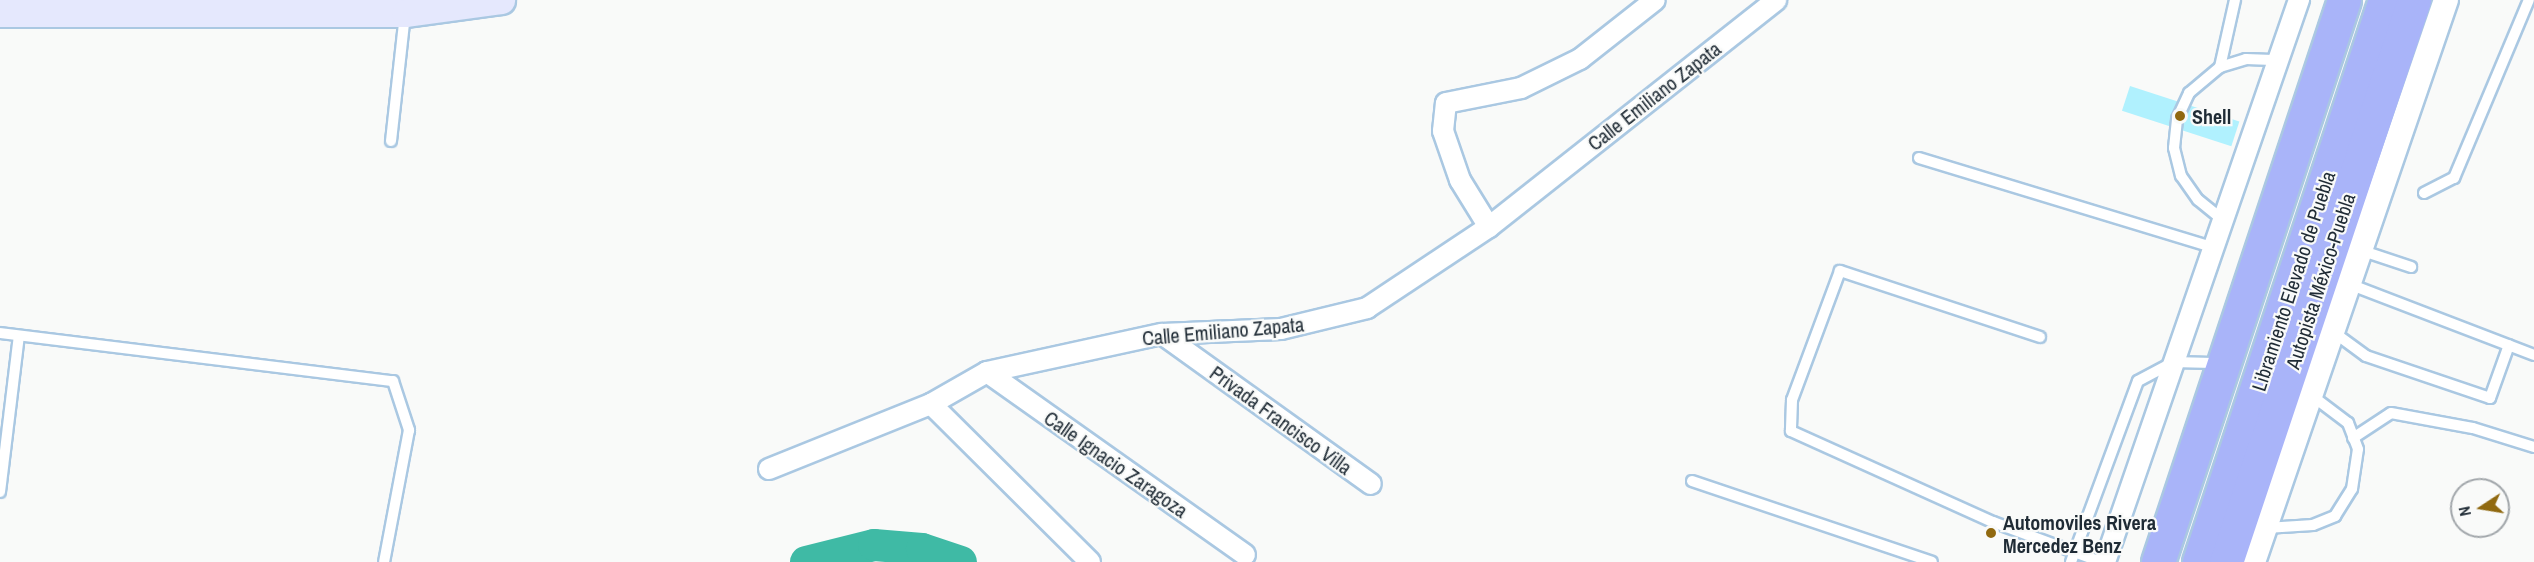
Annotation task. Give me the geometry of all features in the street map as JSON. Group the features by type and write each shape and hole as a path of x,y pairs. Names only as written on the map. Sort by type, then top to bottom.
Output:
{"highway":[{"path":"2158,562 2344,0"},
{"name":"Libramiento Elevado de Puebla","path":"2173,562 2359,0"},
{"name":"Libramiento Elevado de Puebla","path":"2199,562 2385,0"},
{"name":"Autopista México-Puebla","path":"2251,561 2414,0"}],"main road":[{"path":"0,13 405,13 501,0"}],"street":[{"path":"1489,227 1460,180 1443,131 1446,103 1521,88 1570,64 1655,0"},
{"name":"Calle Emiliano Zapata","path":"769,469 931,404 987,372 1162,334 1281,329 1341,318 1367,308 1489,227 1776,0"},
{"path":"2103,562 2299,0"},
{"path":"2206,419 2213,363 2330,0"},
{"path":"2251,561 2265,528 2446,0"},
{"name":"Privada Francisco Villa","path":"1162,334 1371,484"},
{"name":"Calle Ignacio Zaragoza","path":"987,372 1245,555"},
{"path":"931,404 1090,562"}],"lane":[{"path":"2220,67 2235,0"},
{"path":"2424,193 2454,178 2529,0"},
{"path":"391,141 405,13"},
{"path":"2223,220 2189,189 2174,148 2186,99 2220,67 2246,59 2279,60"},
{"path":"1919,158 2212,247"},
{"path":"2360,250 2411,267"},
{"path":"2040,337 1840,271 1792,400 1791,430 2073,557 2103,562"},
{"path":"2349,284 2534,355"},
{"path":"2332,331 2366,356 2490,398 2509,345"},
{"path":"0,333 393,381 409,430 384,562"},
{"path":"0,492 19,336"},
{"path":"2073,557 2138,381 2173,362 2213,363"},
{"path":"2265,528 2313,525 2336,516 2352,489 2358,449 2348,423 2310,395"},
{"path":"2353,438 2391,413 2473,428 2534,447"},
{"path":"1692,481 1932,562"}],"building":[{"name":"Shell","path":"2130,86 2239,122 2231,146 2122,111"}],"waterway":[{"path":"806,562 874,545 922,549 961,562"}],"place":[{"name":"Shell","path":"2180,116"},
{"name":"Automoviles Rivera Mercedez Benz","path":"1991,533"}]}
